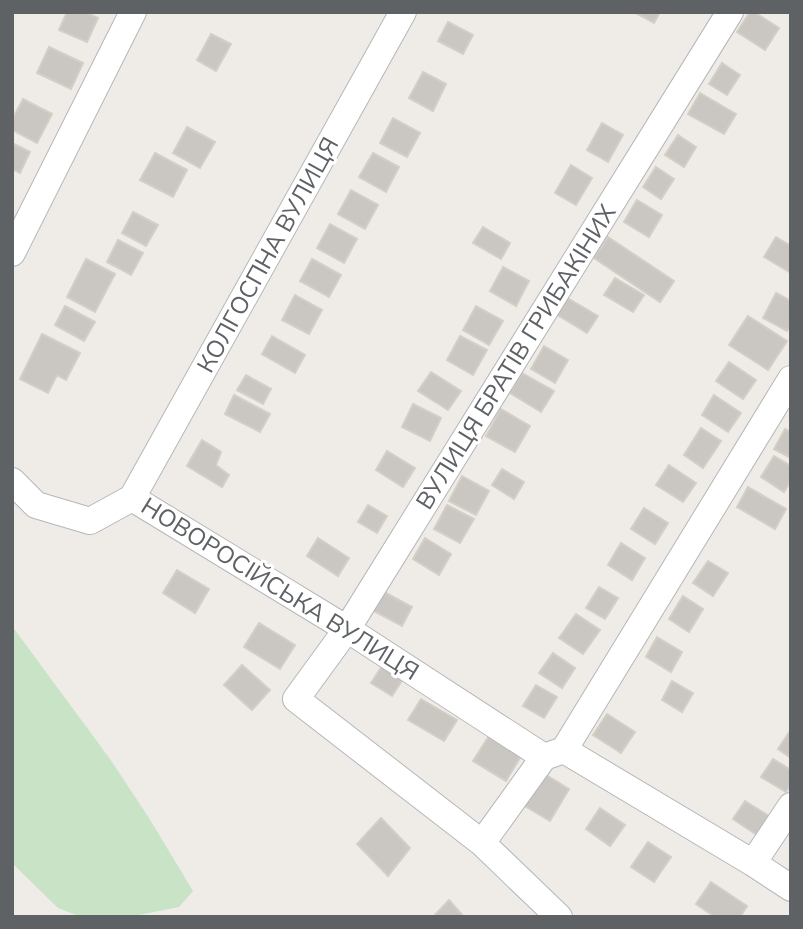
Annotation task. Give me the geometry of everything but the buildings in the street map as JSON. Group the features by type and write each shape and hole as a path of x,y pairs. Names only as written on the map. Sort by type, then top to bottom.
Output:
{"street":[{"path":"12,253 133,12"},
{"name":"КОЛГОСПНА ВУЛИЦЯ","path":"132,498 403,12"},
{"name":"ВУЛИЦЯ БРАТІВ ГРИБАКІНИХ","path":"482,844 296,699 347,629 730,12"},
{"path":"559,917 482,844 554,753 791,379"},
{"name":"НОВОРОСІЙСЬКА ВУЛИЦЯ","path":"12,481 36,505 90,521 132,498 554,753 753,863 791,888"},
{"path":"753,863 791,806"}],"green space":[{"path":"12,626 110,759 193,891 179,907 129,917 79,916 58,908 12,863"}]}
